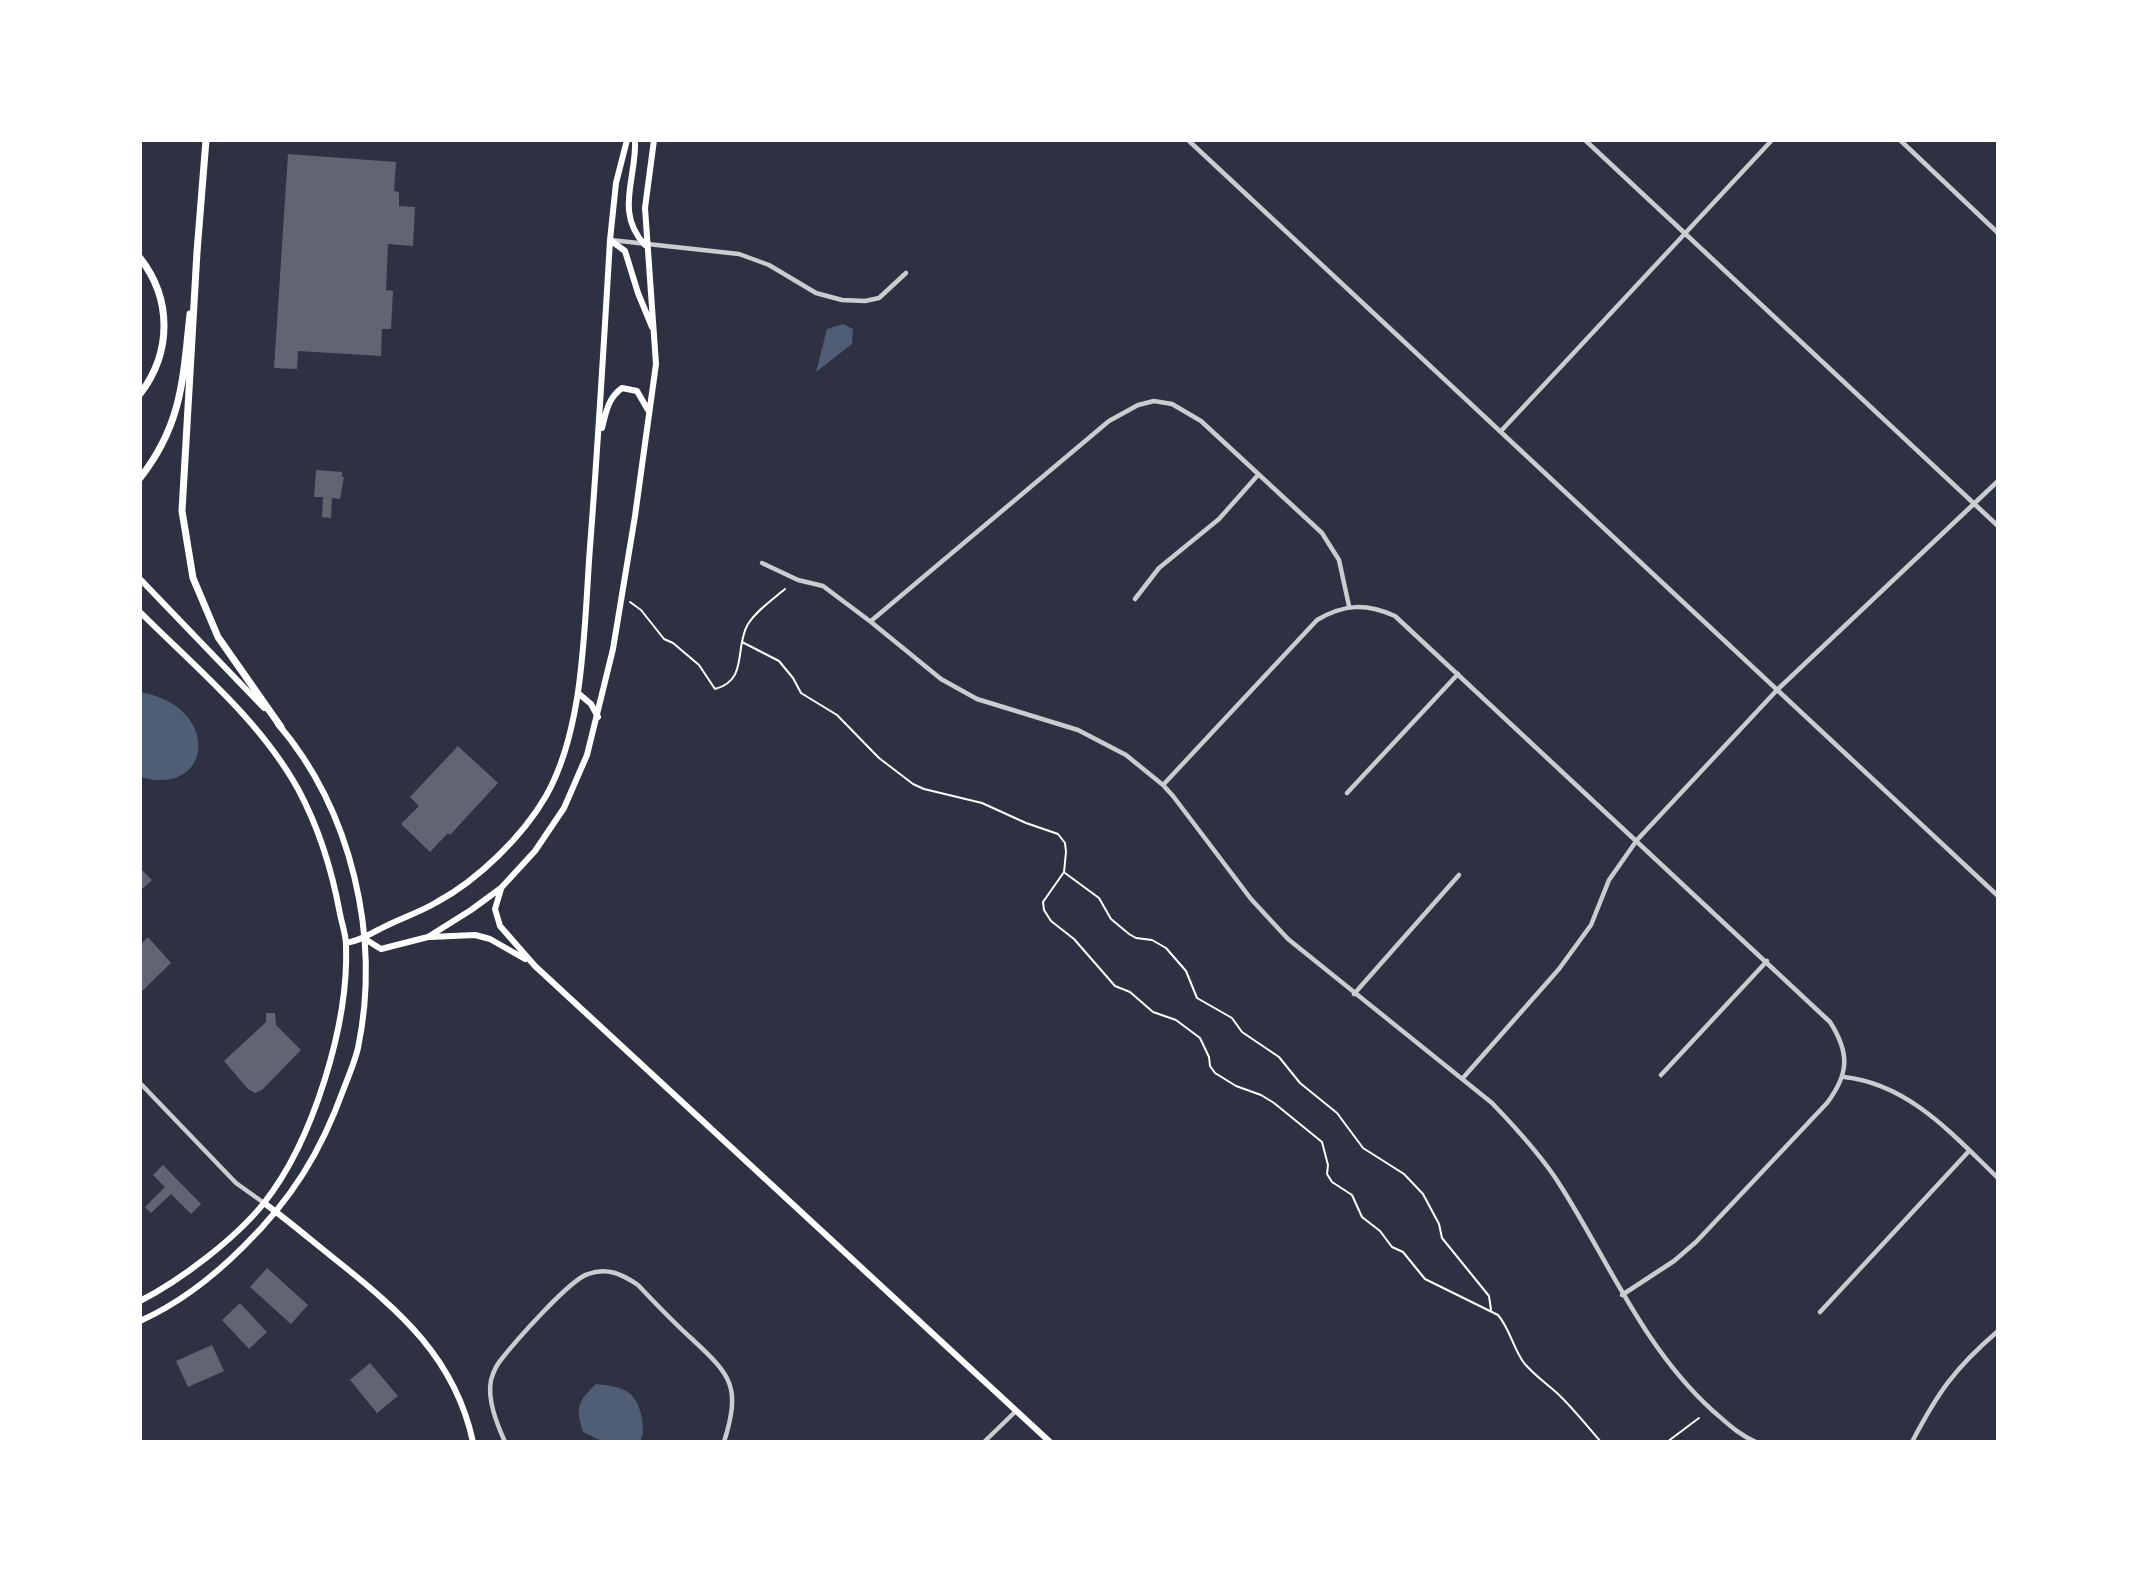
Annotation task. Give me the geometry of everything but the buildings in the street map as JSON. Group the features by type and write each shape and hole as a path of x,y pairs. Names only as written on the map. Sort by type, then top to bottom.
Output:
{"highway":[{"path":"206,140 182,511 193,578 218,637 281,727"},
{"path":"140,478 170,430 179,404 197,252"},
{"path":"140,258 160,295 164,327 159,359 140,394"}],"main road":[{"path":"346,943 365,939 380,929 439,902 476,876 512,841 546,796 566,748 578,692 598,447 610,240 616,183 627,140"},
{"path":"635,140 628,207 635,234 646,246"},
{"path":"428,937 471,911 501,888 535,851 564,808 587,755 613,649 656,364 646,246 646,185 654,140"},
{"path":"610,240 625,251 638,293 655,332"},
{"path":"598,447 607,407 616,392 626,388 637,391 648,411"},
{"path":"140,579 257,699 281,727 317,780 338,825 349,859 365,939 366,976 358,1049 333,1119 306,1172 277,1212 217,1271 140,1321"},
{"path":"140,612 240,713 288,773 310,813 327,855 346,943 345,972 333,1051 314,1113 288,1165 264,1203 246,1222 185,1273 140,1301"},
{"path":"578,692 591,704 597,717"},
{"path":"501,888 495,909 500,926 535,966 1050,1442"},
{"path":"365,939 381,949 428,937 475,935 490,939 535,966"},
{"path":"264,1203 379,1294 421,1336 450,1378 473,1442"}],"street":[{"path":"1188,140 1998,896"},
{"path":"1585,140 1998,526"},
{"path":"1502,431 1772,140"},
{"path":"1900,140 1998,233"},
{"path":"610,240 739,254 769,265 816,293 842,300 865,301 879,298 906,273"},
{"path":"871,621 1109,421 1138,405 1154,401 1172,404 1201,421 1322,533 1339,560 1349,606"},
{"path":"1135,599 1159,568 1219,519 1258,475"},
{"path":"1462,1079 1559,969 1591,925 1609,880 1637,840 1777,690 1998,481"},
{"path":"762,563 798,580 823,586 871,621 941,679 977,699 1078,730 1126,755 1163,785 1251,899 1288,939 1492,1103 1513,1125 1560,1184 1622,1295 1670,1365 1699,1398 1741,1436 1756,1442"},
{"path":"1163,785 1304,632 1331,612 1349,606 1373,608 1395,616 1830,1022 1842,1047 1844,1077 1827,1103 1715,1224 1674,1261 1622,1295"},
{"path":"1347,793 1458,674"},
{"path":"1354,994 1459,875"},
{"path":"1661,1074 1767,961"},
{"path":"1844,1077 1886,1088 1917,1104 1998,1178"},
{"path":"140,1083 236,1184 264,1203"},
{"path":"1820,1312 1969,1151"},
{"path":"505,1442 490,1394 495,1369 559,1297 581,1277 595,1272 618,1273 638,1285 719,1365 733,1398 733,1414 724,1442"},
{"path":"1912,1442 1949,1378 1968,1356 1998,1331"},
{"path":"984,1442 1016,1410"}],"path":[{"path":"630,602 641,610 664,639 673,643 699,665 715,689 730,682 735,674 748,622 785,589"},
{"path":"742,642 779,660 801,693 837,715 879,758 913,784 990,806 1058,834 1065,843 1064,872 1043,902 1051,921 1074,939 1115,986 1130,992 1153,1012 1176,1020 1200,1038 1215,1073 1236,1086 1275,1103 1322,1143 1332,1182 1352,1195 1362,1217 1380,1231 1392,1247 1403,1252 1425,1279 1490,1311 1506,1324 1514,1347 1524,1362 1556,1392 1601,1442"},
{"path":"1064,872 1099,898 1111,919 1129,934 1136,938 1152,940 1166,948 1186,971 1198,998 1232,1018 1242,1032 1279,1057 1300,1083 1337,1113 1363,1148 1404,1174 1423,1194 1439,1224 1442,1238 1489,1296 1490,1311"},
{"path":"1667,1442 1699,1418"}],"water":[{"path":"843,324 853,329 852,344 816,372 827,329"},
{"path":"140,692 166,700 185,714 195,730 198,747 194,763 183,774 165,780 140,777"},
{"path":"596,1384 621,1389 632,1396 640,1409 642,1419 643,1433 640,1442 604,1442 583,1432 579,1417 580,1405"}]}
